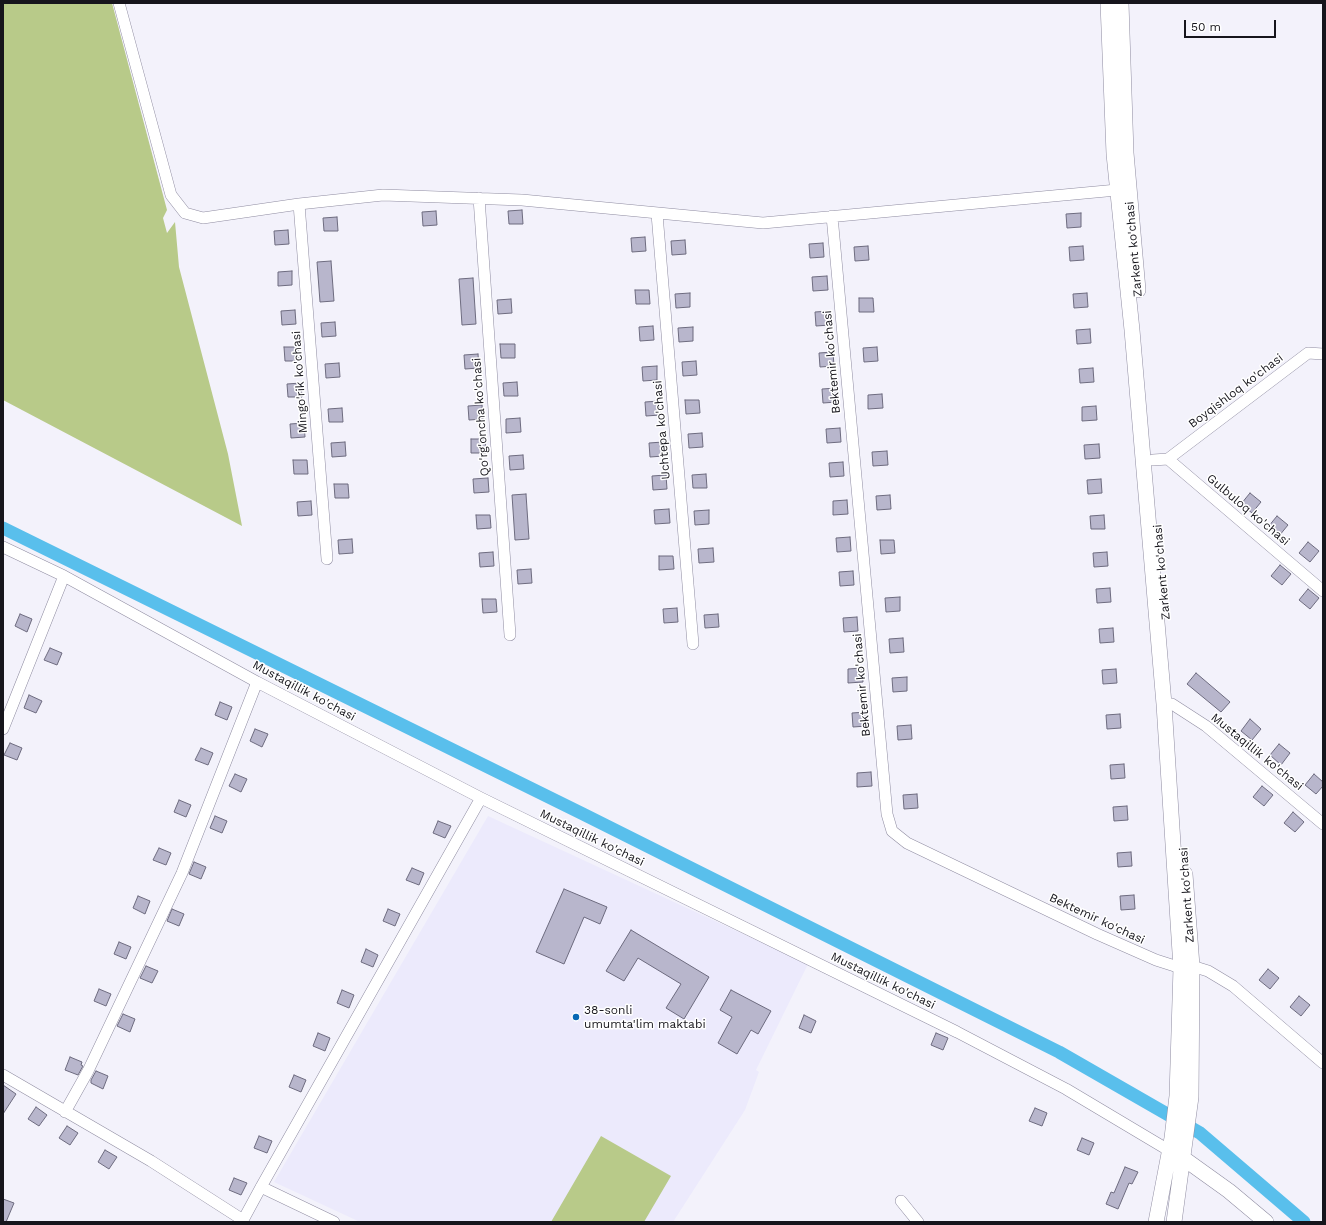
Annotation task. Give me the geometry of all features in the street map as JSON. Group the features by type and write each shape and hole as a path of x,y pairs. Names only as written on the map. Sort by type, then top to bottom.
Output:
{"main road":[{"name":"Zarkent ko'chasi","path":"1108,3 1114,154 1132,330 1186,967"},
{"name":"Zarkent ko'chasi","path":"1121,3 1126,153 1160,459 1186,967 1184,1097 1178,1138"},
{"path":"1174,1222 1183,1158 1178,1138"},
{"path":"1156,1222 1178,1138"},
{"path":"1183,1158 1228,1191 1266,1222"}],"street":[{"path":"119,3 171,195 185,213 203,218 299,204 383,195 522,200 763,223 1117,190"},
{"name":"Qo'rg'oncha ko'chasi","path":"479,198 510,635"},
{"name":"Mingo'rik ko'chasi","path":"299,204 327,559"},
{"name":"Uchtepa ko'chasi","path":"657,214 693,644"},
{"name":"Bektemir ko'chasi","path":"832,216 887,814 892,831 907,843 1097,934 1156,960 1208,971 1233,986 1323,1063"},
{"name":"Boyqishloq ko'chasi","path":"1160,459 1308,353 1323,354"},
{"name":"Gulbuloq ko'chasi","path":"1160,459 1323,591"},
{"name":"Mustaqillik ko'chasi","path":"3,547 64,576 257,682 481,798 957,1032 1066,1089 1178,1138"},
{"path":"3,729 64,576"},
{"path":"65,1112 88,1071 182,873 257,682"},
{"name":"Mustaqillik ko'chasi","path":"1172,704 1206,726 1323,824"},
{"path":"3,1075 151,1161 243,1221 481,798"},
{"path":"261,1187 334,1222"},
{"path":"901,1200 918,1222"}],"shaded area":[{"name":"38-sonli umumta'lim maktabi","path":"488,816 808,964 756,1070 759,1072 745,1110 673,1222 360,1222 274,1182"}],"green space":[{"path":"3,3 112,3 167,210 163,218 167,233 175,222 179,267 228,454 242,526 3,400"},
{"path":"601,1136 671,1176 644,1222 551,1222"}],"building":[{"path":"522,210 523,224 509,224 508,211"},
{"path":"436,211 437,225 423,226 422,212"},
{"path":"1081,213 1081,227 1067,228 1066,214"},
{"path":"337,217 338,231 324,231 323,218"},
{"path":"288,230 289,244 275,245 274,231"},
{"path":"645,237 646,251 632,252 631,238"},
{"path":"685,240 686,254 672,255 671,241"},
{"path":"823,243 824,257 810,258 809,244"},
{"path":"868,246 869,260 855,261 854,247"},
{"path":"1083,246 1084,260 1070,261 1069,247"},
{"path":"331,261 334,301 320,302 317,262"},
{"path":"292,271 292,285 278,286 278,272"},
{"path":"827,276 828,290 813,291 812,277"},
{"path":"473,278 476,324 462,325 459,279"},
{"path":"635,290 649,290 650,304 636,304"},
{"path":"690,293 690,307 676,308 675,294"},
{"path":"1087,293 1088,307 1074,308 1073,294"},
{"path":"859,298 873,298 874,312 859,312"},
{"path":"511,299 512,313 498,314 497,300"},
{"path":"295,310 296,324 282,325 281,311"},
{"path":"830,311 830,325 816,326 815,312"},
{"path":"335,322 336,336 322,337 321,323"},
{"path":"653,326 654,340 640,341 639,327"},
{"path":"693,327 693,341 679,342 678,328"},
{"path":"1090,329 1091,343 1077,344 1076,330"},
{"path":"500,344 515,344 515,358 501,358"},
{"path":"284,347 298,347 299,361 285,361"},
{"path":"877,347 878,361 864,362 863,348"},
{"path":"833,352 834,366 820,367 819,353"},
{"path":"478,354 479,368 465,369 464,355"},
{"path":"696,361 697,375 683,376 682,362"},
{"path":"339,363 340,377 326,378 325,364"},
{"path":"657,366 657,380 643,381 642,367"},
{"path":"1093,368 1094,382 1080,383 1079,369"},
{"path":"517,382 518,396 504,396 503,383"},
{"path":"301,383 302,397 288,397 287,384"},
{"path":"837,388 837,402 823,403 822,389"},
{"path":"882,394 883,408 868,409 868,395"},
{"path":"685,400 699,400 700,413 686,414"},
{"path":"659,401 660,415 646,416 645,402"},
{"path":"482,405 483,419 469,420 468,406"},
{"path":"1096,406 1097,420 1082,421 1082,407"},
{"path":"342,408 343,422 329,422 328,409"},
{"path":"520,418 521,432 506,433 506,419"},
{"path":"304,423 305,437 291,438 290,424"},
{"path":"840,428 841,442 827,443 826,429"},
{"path":"702,433 703,447 689,448 688,434"},
{"path":"471,439 485,439 486,453 471,453"},
{"path":"345,442 346,456 332,457 331,443"},
{"path":"663,442 664,456 650,457 649,443"},
{"path":"1099,444 1100,458 1085,459 1084,445"},
{"path":"887,451 888,465 873,466 872,452"},
{"path":"523,455 524,469 510,470 509,456"},
{"path":"293,460 307,460 308,474 294,474"},
{"path":"843,462 844,476 830,477 829,463"},
{"path":"706,474 707,488 693,488 692,475"},
{"path":"666,475 667,489 653,490 652,476"},
{"path":"488,478 489,492 474,493 473,479"},
{"path":"1101,479 1102,493 1088,494 1087,480"},
{"path":"334,484 348,484 349,498 335,498"},
{"path":"1250,493 1261,502 1252,513 1241,504"},
{"path":"526,494 529,539 515,540 512,495"},
{"path":"890,495 891,509 877,510 876,496"},
{"path":"847,500 848,514 833,515 833,501"},
{"path":"311,501 312,515 298,516 297,502"},
{"path":"669,509 670,523 655,524 654,510"},
{"path":"709,510 709,524 695,525 694,511"},
{"path":"476,515 490,515 491,528 477,529"},
{"path":"1104,515 1105,529 1091,529 1090,516"},
{"path":"1277,516 1288,525 1279,536 1268,527"},
{"path":"850,537 851,551 837,552 836,538"},
{"path":"352,539 353,553 339,554 338,540"},
{"path":"880,540 894,540 895,553 881,554"},
{"path":"1308,542 1319,551 1310,562 1299,553"},
{"path":"713,548 714,562 699,563 698,549"},
{"path":"493,552 494,566 480,567 479,553"},
{"path":"1107,552 1108,566 1094,567 1093,553"},
{"path":"659,556 673,556 674,569 659,570"},
{"path":"1280,565 1291,574 1282,585 1271,576"},
{"path":"531,569 532,583 518,584 517,570"},
{"path":"853,571 854,585 840,586 839,572"},
{"path":"1110,588 1111,602 1097,603 1096,589"},
{"path":"1308,589 1319,598 1310,609 1299,600"},
{"path":"900,597 900,611 886,612 885,598"},
{"path":"482,599 496,599 497,612 483,613"},
{"path":"677,608 678,622 664,623 663,609"},
{"path":"20,614 32,619 27,632 15,626"},
{"path":"718,614 719,627 705,628 704,615"},
{"path":"857,617 858,631 844,632 843,618"},
{"path":"1113,628 1114,642 1100,643 1099,629"},
{"path":"903,638 904,652 890,653 889,639"},
{"path":"50,648 62,653 57,665 44,660"},
{"path":"862,668 863,682 848,683 848,669"},
{"path":"1116,669 1117,683 1103,684 1102,670"},
{"path":"1196,673 1230,702 1221,712 1187,684"},
{"path":"907,677 907,691 893,692 892,678"},
{"path":"29,695 42,701 36,713 24,708"},
{"path":"220,702 232,707 227,720 215,715"},
{"path":"866,712 867,726 853,727 852,713"},
{"path":"1120,714 1121,728 1107,729 1106,715"},
{"path":"1250,719 1261,729 1252,740 1241,731"},
{"path":"911,725 912,739 898,740 897,726"},
{"path":"255,729 268,734 262,747 250,741"},
{"path":"10,743 22,748 17,760 4,755"},
{"path":"1279,744 1290,753 1281,765 1270,755"},
{"path":"201,748 213,753 208,765 195,760"},
{"path":"1124,764 1125,778 1111,779 1110,765"},
{"path":"871,772 872,786 857,787 857,773"},
{"path":"235,774 247,779 241,792 229,786"},
{"path":"1314,774 1323,782 1323,786 1316,794 1305,785"},
{"path":"1262,786 1273,795 1264,806 1253,797"},
{"path":"917,794 918,808 904,809 903,795"},
{"path":"179,800 191,805 186,817 174,812"},
{"path":"1127,806 1128,820 1114,821 1113,807"},
{"path":"1293,812 1304,822 1295,832 1284,823"},
{"path":"215,816 227,821 222,833 210,828"},
{"path":"438,821 451,826 445,838 433,833"},
{"path":"159,848 171,853 166,865 153,860"},
{"path":"1131,852 1132,866 1118,867 1117,853"},
{"path":"194,862 206,867 201,879 189,874"},
{"path":"412,868 424,873 419,885 406,880"},
{"path":"564,889 607,907 600,924 584,917 564,964 536,952"},
{"path":"1134,895 1135,909 1121,910 1120,896"},
{"path":"138,896 150,901 145,914 133,908"},
{"path":"172,909 184,914 179,926 167,921"},
{"path":"388,909 400,914 395,926 383,921"},
{"path":"631,930 709,977 684,1019 666,1008 681,984 638,958 624,981 606,971"},
{"path":"119,942 131,947 126,959 114,954"},
{"path":"366,949 378,955 373,967 361,962"},
{"path":"146,966 158,971 152,983 140,978"},
{"path":"1268,969 1279,978 1270,989 1259,980"},
{"path":"99,989 111,994 106,1006 94,1001"},
{"path":"342,990 354,995 349,1008 337,1003"},
{"path":"731,990 771,1011 758,1034 751,1030 737,1054 718,1043 732,1017 720,1010"},
{"path":"1299,996 1310,1005 1301,1016 1290,1007"},
{"path":"123,1014 135,1019 130,1032 117,1026"},
{"path":"804,1015 816,1021 811,1033 799,1028"},
{"path":"318,1033 330,1038 325,1051 313,1046"},
{"path":"936,1033 948,1038 943,1050 931,1045"},
{"path":"70,1057 82,1062 81,1065 83,1066 78,1075 65,1070"},
{"path":"96,1071 108,1076 103,1089 91,1083"},
{"path":"294,1075 306,1080 301,1092 289,1087"},
{"path":"3,1085 16,1094 3,1114"},
{"path":"36,1107 47,1115 39,1126 28,1119"},
{"path":"1035,1108 1047,1113 1042,1126 1029,1121"},
{"path":"67,1126 78,1133 70,1145 59,1138"},
{"path":"259,1136 272,1141 267,1153 254,1148"},
{"path":"1082,1138 1094,1143 1089,1155 1077,1150"},
{"path":"105,1150 117,1157 109,1169 98,1162"},
{"path":"1125,1167 1138,1172 1132,1184 1129,1183 1118,1209 1106,1204 1111,1192 1114,1193"},
{"path":"234,1178 247,1183 241,1195 229,1190"},
{"path":"3,1199 14,1203 6,1222 3,1222"}],"waterway":[{"path":"3,528 583,814 1059,1052 1200,1133 1304,1222"}],"place":[{"name":"38-sonli umumta'lim maktabi","path":"576,1017"}]}
